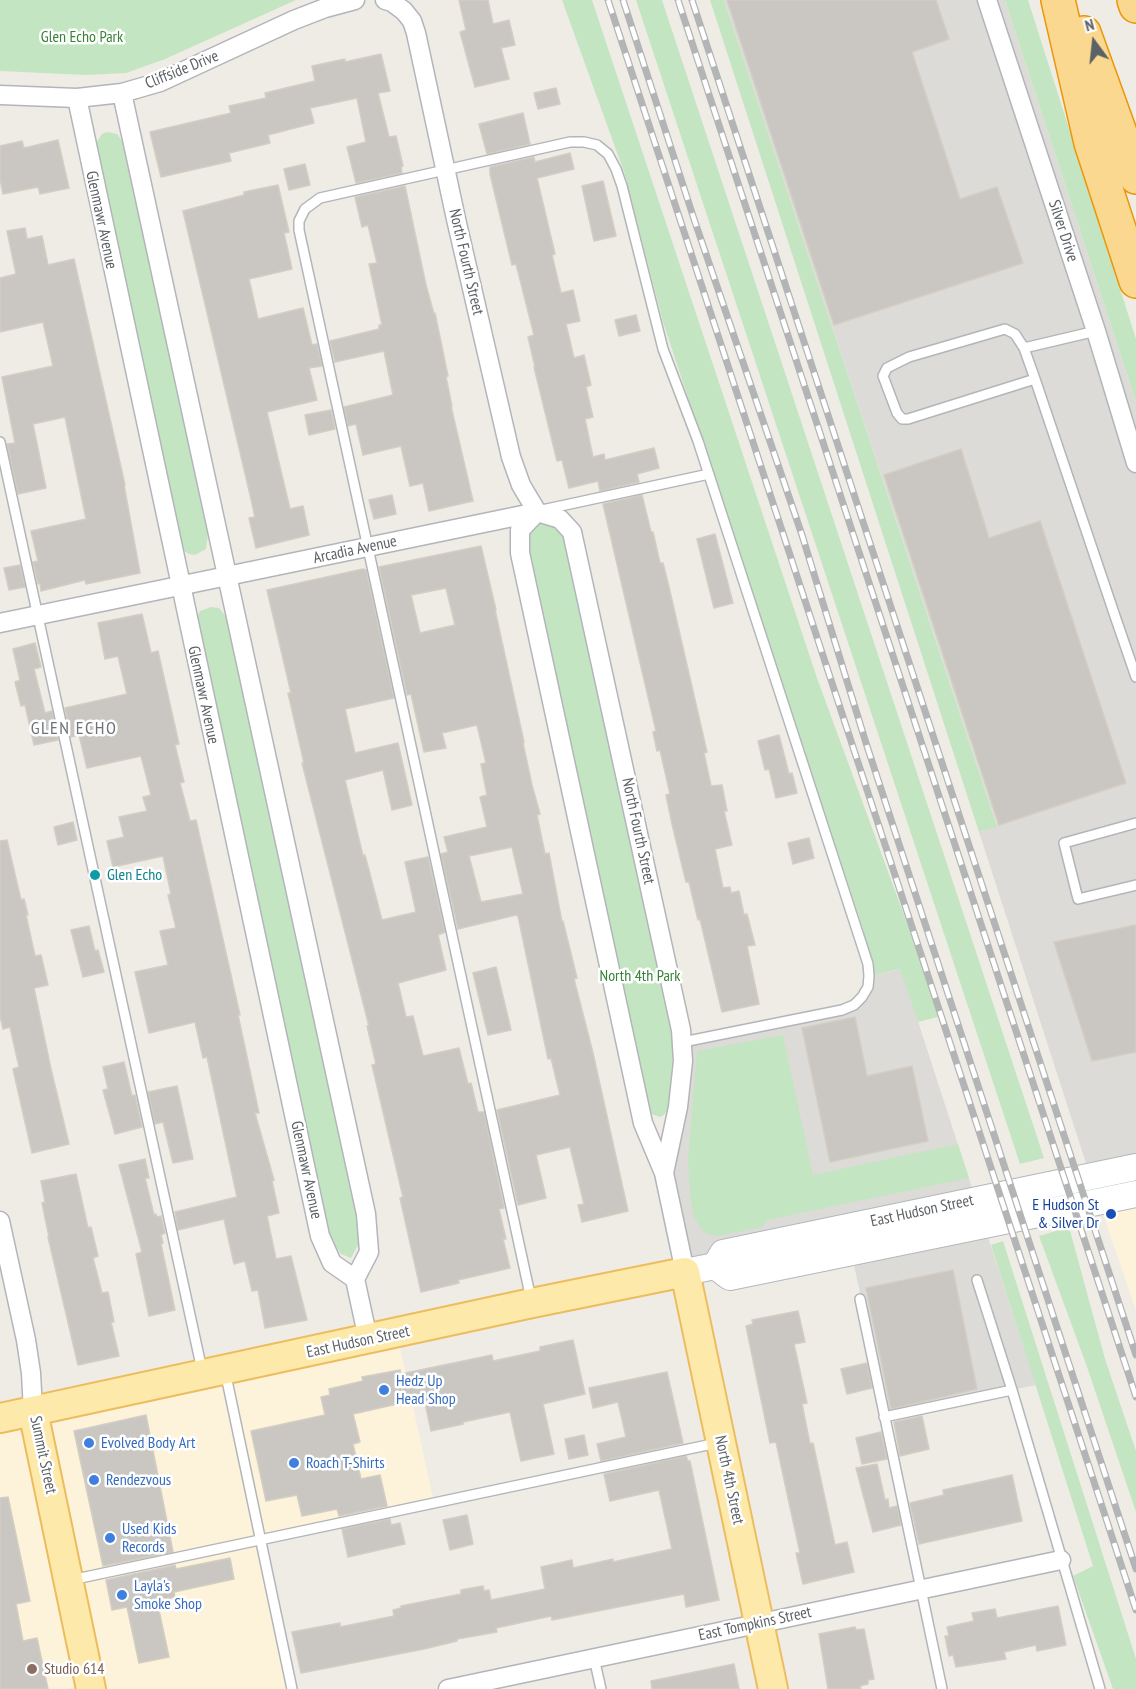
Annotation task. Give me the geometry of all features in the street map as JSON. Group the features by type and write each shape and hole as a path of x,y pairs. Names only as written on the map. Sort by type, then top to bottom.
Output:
{"highway":[{"path":"1058,0 1091,143 1136,281"},
{"path":"1073,0 1136,177"},
{"path":"1134,0 1136,6"}],"main road":[{"name":"East Hudson Street","path":"0,1418 532,1303 715,1266 723,1253 1136,1167"},
{"name":"East Hudson Street","path":"715,1266 730,1277 1136,1194"},
{"name":"North 4th Street","path":"685,1272 773,1689"},
{"name":"Summit Street","path":"33,1411 91,1689"}],"street":[{"name":"Cliffside Drive","path":"0,95 77,98 122,93 160,82 294,20 355,0"},
{"name":"North Fourth Street","path":"385,0 404,11 412,21 417,33 511,457 521,485 537,512 560,519 572,532 683,1042 678,1107 664,1173"},
{"name":"Silver Drive","path":"987,0 1096,331 1136,463"},
{"path":"122,93 366,1214 369,1252 355,1279 368,1339"},
{"name":"Glenmawr Avenue","path":"77,98 320,1236 333,1263 355,1279"},
{"name":"North Fourth Street","path":"537,512 520,530 520,553 643,1123 664,1173 685,1272"},
{"name":"Arcadia Avenue","path":"0,623 537,512"},
{"name":"Summit Street","path":"0,1221 26,1340 33,1411"},
{"name":"East Tompkins Street","path":"448,1689 1061,1560"}],"lane":[{"path":"532,1303 299,230 299,221 305,209 320,198 570,142 597,144 608,154 622,186 663,349 709,474 868,964 869,976 868,987 862,997 854,1005 842,1010 683,1042"},
{"path":"1035,378 908,419 902,418 897,413 883,376 887,368 909,357 1005,329 1015,334 1024,348 1035,378 1136,676"},
{"path":"1024,348 1096,331"},
{"path":"0,442 38,616 214,1373 261,1540 292,1689"},
{"name":"Arcadia Avenue","path":"537,512 709,474"},
{"path":"1136,823 1064,843 1078,899 1136,885"},
{"path":"976,1280 1012,1390 1100,1689"},
{"path":"860,1299 942,1689"},
{"path":"885,1417 1012,1390"},
{"path":"68,1581 721,1443"},
{"path":"594,1658 601,1689"}],"shaded area":[{"path":"724,0 1005,0 1136,402 1136,1180 1094,1188 979,832 997,825"},
{"path":"901,969 1036,1385 888,1416 848,1239 685,1272 664,1173 683,1042 854,1005 869,976"},
{"path":"1136,1180 1136,1310 1094,1188"},
{"path":"397,1333 434,1503 261,1540 292,1689 91,1689 89,1684 65,1689 0,1689 0,1415"}],"green space":[{"name":"Glen Echo Park","path":"0,0 296,0 165,59 126,73 86,75 0,71"},
{"path":"562,0 592,0 817,678 941,1016 918,1022 900,969 869,976 863,929 663,322 624,172"},
{"path":"636,0 662,0 1044,1158 1020,1164"},
{"path":"710,0 724,0 997,826 979,832"},
{"path":"1005,0 1028,0 1136,339 1136,402"},
{"path":"107,132 117,134 125,145 208,534 206,549 195,555 184,551 180,544 96,143 102,134"},
{"name":"North 4th Park","path":"546,520 564,532 671,1029 673,1052 669,1100 667,1110 660,1117 652,1114 649,1107 526,541 527,533 539,521"},
{"path":"211,607 219,608 228,619 360,1233 359,1243 351,1258 341,1254 331,1240 196,619 200,611"},
{"path":"783,1035 813,1175 958,1144 969,1178 767,1220 763,1227 719,1236 702,1230 694,1217 688,1158 697,1051"},
{"path":"1069,1227 1105,1359 1136,1451 1136,1512 1086,1364 1039,1236"},
{"path":"1003,1241 1136,1659 1136,1689 1113,1689 1073,1576 1093,1566 991,1245"}],"building":[{"path":"459,0 488,0 493,24 509,20 515,45 501,48 509,79 475,87 460,32 466,30"},
{"path":"727,0 936,0 949,39 912,52 960,199 997,187 1023,263 834,325"},
{"path":"381,54 390,91 378,93 389,137 396,136 403,166 401,167 402,173 356,183 347,147 366,142 357,98 310,108 314,123 268,135 270,143 229,153 231,161 161,177 150,132 231,113 229,106 266,98 265,93 315,81 312,66"},
{"path":"556,88 560,104 538,109 534,93"},
{"path":"523,113 530,144 487,154 479,124"},
{"path":"58,140 69,188 40,194 38,187 3,194 0,179 0,146 22,141 24,148"},
{"path":"570,153 574,169 537,178 555,254 552,255 561,293 573,290 580,321 566,324 574,358 584,355 591,385 586,387 593,417 585,419 593,457 604,454 605,460 654,448 659,468 637,474 639,482 600,491 598,481 569,488 562,460 557,461 528,337 534,335 516,264 512,265 490,174 490,167 534,157 535,162"},
{"path":"305,164 310,185 289,190 284,169"},
{"path":"603,181 616,236 594,241 582,186"},
{"path":"278,185 289,232 284,233 292,269 249,279 258,319 303,308 312,345 317,344 322,366 309,368 317,400 267,412 290,509 303,506 309,535 256,548 249,518 255,517 183,211 244,195 244,192"},
{"path":"405,186 426,285 435,313 448,376 446,377 451,406 473,501 429,511 423,483 410,486 401,446 363,455 356,424 348,426 344,407 393,395 384,351 335,362 330,341 379,329 379,325 382,325 369,264 377,263 368,225 362,227 355,197"},
{"path":"25,228 27,239 42,236 48,265 74,259 125,485 140,573 86,584 85,580 41,591 40,583 38,584 33,562 38,561 31,531 86,519 65,417 33,424 46,488 18,494 7,444 15,443 2,377 53,366 43,322 0,332 0,278 16,274 7,231"},
{"path":"636,315 640,331 619,336 615,320"},
{"path":"331,410 335,429 309,435 305,415"},
{"path":"961,449 989,538 1040,521 1126,783 999,825 884,475"},
{"path":"392,495 396,514 374,519 369,500"},
{"path":"642,495 660,563 663,563 669,587 707,752 704,753 711,786 722,785 727,811 724,811 732,845 715,849 723,888 730,887 731,893 739,891 744,915 747,914 755,945 747,946 759,1004 722,1012 700,919 698,920 689,882 686,882 672,824 666,795 670,794 660,750 657,751 653,732 656,731 603,504"},
{"path":"715,534 733,603 714,608 697,539"},
{"path":"481,546 540,814 537,815 545,854 549,853 562,922 577,978 574,979 628,1211 582,1222 578,1205 584,1204 570,1147 536,1155 546,1198 518,1205 497,1110 560,1095 551,1058 548,1059 518,916 458,929 441,854 448,852 444,837 487,827 480,797 487,795 481,764 486,763 477,725 442,733 446,748 424,752 411,694 407,695 379,567","holes":["446,588 455,625 420,633 411,595","512,847 523,894 481,902 469,856"]},
{"path":"20,565 25,587 9,590 4,568"},
{"path":"366,570 394,698 345,709 355,753 398,743 412,805 392,810 383,770 345,780 363,856 365,855 382,920 416,912 405,862 428,857 445,932 438,935 446,970 398,983 406,1017 413,1016 423,1056 459,1048 478,1112 484,1112 504,1208 499,1209 510,1268 458,1280 459,1283 421,1292 400,1198 403,1197 372,1065 376,1064 367,1026 369,1026 302,763 304,763 288,693 291,693 267,590"},
{"path":"142,614 151,653 158,651 179,744 175,745 184,782 180,783 190,821 196,820 240,1015 238,1015 259,1113 255,1113 274,1180 272,1181 279,1213 267,1216 276,1259 291,1256 307,1320 265,1328 258,1290 252,1291 245,1261 234,1264 224,1219 178,1230 175,1212 237,1197 207,1057 203,1058 195,1022 149,1033 135,972 168,965 160,931 176,928 168,895 171,894 163,856 113,867 107,841 124,837 119,817 147,811 143,797 151,795 141,756 87,768 79,735 71,737 65,708 127,694 118,656 105,659 98,623"},
{"path":"35,643 41,667 34,669 45,713 52,711 58,740 34,745 25,705 21,706 15,682 20,680 13,649"},
{"path":"779,735 789,774 792,773 797,793 776,798 769,769 765,770 758,741"},
{"path":"73,822 77,840 58,845 54,827"},
{"path":"809,838 814,858 793,864 788,843"},
{"path":"7,840 21,900 24,899 28,915 26,915 35,956 41,955 48,985 34,988 69,1144 32,1153 13,1069 19,1067 10,1027 3,1029 0,1016 0,841"},
{"path":"1136,925 1136,1052 1092,1061 1054,942"},
{"path":"89,926 95,951 98,950 104,972 83,977 71,930"},
{"path":"496,967 511,1030 488,1035 473,973"},
{"path":"855,1017 867,1076 912,1066 928,1141 830,1162 802,1028"},
{"path":"124,1062 142,1127 115,1134 103,1090 108,1089 103,1067"},
{"path":"177,1086 193,1159 173,1163 163,1122 155,1124 148,1092"},
{"path":"145,1159 149,1178 145,1178 154,1215 161,1216 165,1233 161,1235 163,1243 161,1244 175,1310 149,1316 136,1254 142,1252 119,1165"},
{"path":"76,1174 88,1228 91,1227 98,1256 93,1258 102,1293 108,1292 114,1322 111,1322 119,1356 78,1365 48,1237 41,1181"},
{"path":"953,1270 977,1389 891,1409 866,1288"},
{"path":"798,1311 805,1342 794,1344 807,1403 802,1404 810,1444 813,1443 835,1545 847,1542 854,1572 803,1584 796,1553 800,1553 776,1442 770,1443 746,1326 753,1324 752,1320"},
{"path":"573,1340 585,1394 543,1404 554,1454 521,1461 510,1412 431,1431 424,1398 353,1414 360,1442 353,1444 361,1479 380,1475 387,1506 339,1516 337,1509 302,1516 297,1495 266,1501 251,1431 325,1415 321,1397 330,1395 329,1389 363,1381 362,1377 400,1370 401,1374 492,1355 493,1361 540,1351 540,1347"},
{"path":"867,1363 872,1388 847,1394 841,1369"},
{"path":"667,1372 683,1443 601,1461 597,1444 626,1437 618,1402 593,1408 589,1388"},
{"path":"146,1415 173,1552 103,1566 74,1431"},
{"path":"922,1416 929,1449 900,1456 894,1422"},
{"path":"881,1432 887,1459 862,1464 856,1438"},
{"path":"584,1435 588,1455 569,1459 565,1439"},
{"path":"686,1456 690,1461 719,1600 686,1607 684,1594 552,1620 551,1616 496,1628 497,1632 457,1639 457,1641 424,1649 301,1673 292,1632 340,1623 340,1627 394,1616 393,1610 401,1606 461,1594 461,1590 483,1586 484,1591 489,1590 491,1600 545,1589 541,1567 572,1560 573,1568 672,1549 659,1490 610,1501 604,1474"},
{"path":"877,1464 885,1500 888,1499 889,1508 897,1506 901,1525 873,1532 856,1468"},
{"path":"1012,1475 1022,1521 919,1544 910,1503 944,1495 943,1490"},
{"path":"8,1497 30,1601 16,1604 23,1641 37,1638 48,1689 0,1689 0,1498"},
{"path":"467,1515 473,1544 450,1550 443,1520"},
{"path":"390,1519 391,1525 400,1523 405,1544 348,1557 342,1529"},
{"path":"230,1558 234,1579 174,1592 175,1597 157,1601 169,1657 139,1663 127,1607 112,1610 106,1580 175,1565 176,1569"},
{"path":"1058,1606 1066,1645 1037,1651 1036,1645 1004,1652 1006,1659 956,1667 953,1655 949,1656 945,1636 949,1636 947,1627 974,1621 972,1613 995,1609 997,1618"},
{"path":"855,1627 856,1630 864,1629 874,1679 860,1686 861,1689 828,1689 819,1634"},
{"path":"734,1664 739,1689 652,1689 651,1681"}],"railway":[{"path":"608,0 1136,1610"},
{"path":"623,0 694,219 802,535 866,743 1136,1569"},
{"path":"678,0 1136,1397"},
{"path":"692,0 1136,1355"}],"place":[{"name":"Glen Echo","path":"95,875"},
{"name":"E Hudson St & Silver Dr","path":"1111,1214"},
{"name":"Hedz Up Head Shop","path":"384,1390"},
{"name":"Evolved Body Art","path":"89,1443"},
{"name":"Roach T-Shirts","path":"294,1463"},
{"name":"Rendezvous","path":"94,1480"},
{"name":"Used Kids Records","path":"110,1538"},
{"name":"Layla's Smoke Shop","path":"122,1595"},
{"name":"Studio 614","path":"32,1669"}],"district":[{"name":"GLEN ECHO","path":"74,729"}]}
